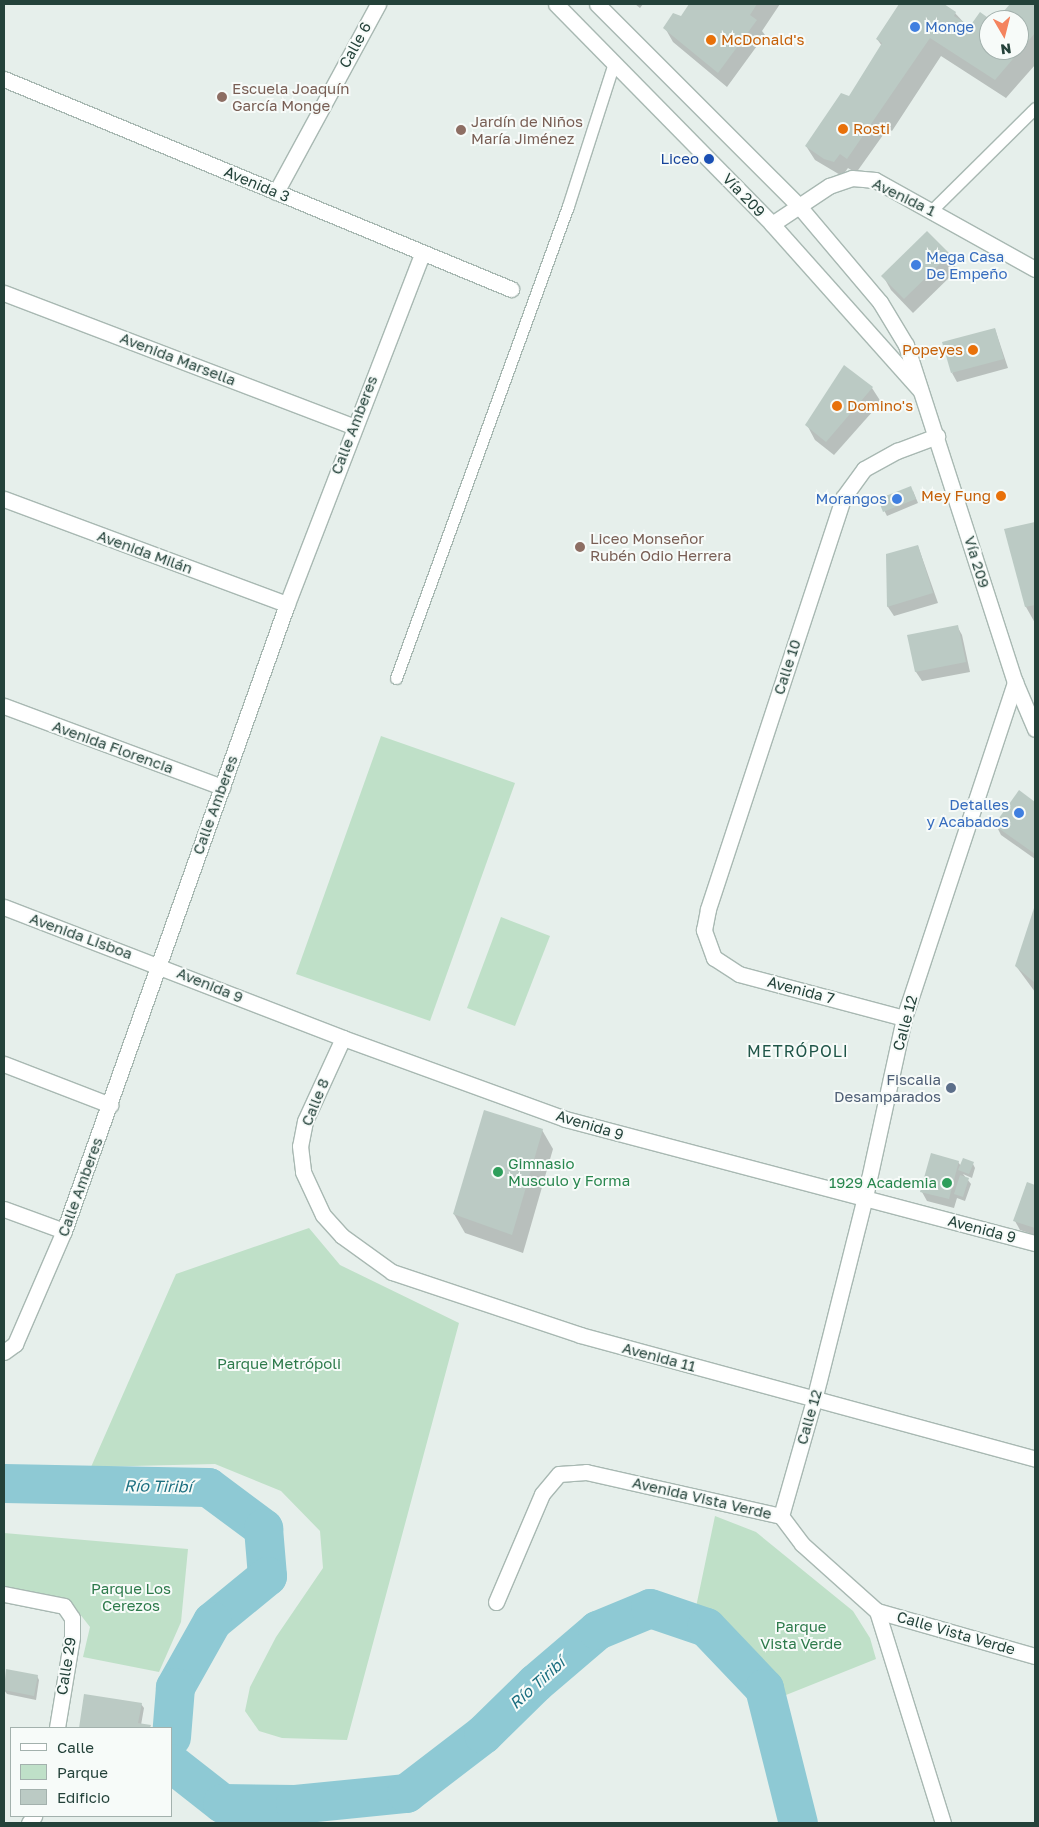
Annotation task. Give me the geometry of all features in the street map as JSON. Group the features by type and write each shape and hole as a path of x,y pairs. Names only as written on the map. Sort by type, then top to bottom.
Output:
{"street":[{"name":"Calle 6","path":"276,192 378,4"},
{"name":"Vía 209","path":"556,4 772,224 923,393"},
{"name":"Vía 209","path":"597,4 798,205 880,302 906,345 1015,682 1035,730"},
{"name":"Avenida 3","path":"4,79 422,254 511,289"},
{"name":"Avenida 1","path":"772,224 829,186 852,178 875,180 1033,264"},
{"name":"Calle Amberes","path":"4,1352 15,1344 64,1231 287,604 353,426 422,254"},
{"name":"Avenida Marsella","path":"4,293 353,426"},
{"name":"Calle 10","path":"708,947 704,930 708,910 843,498 864,469 897,451 937,436"},
{"name":"Avenida Milán","path":"4,499 287,604"},
{"name":"Calle 12","path":"781,1516 814,1400 866,1197 904,1018 1015,682"},
{"name":"Avenida Florencia","path":"4,706 222,787"},
{"name":"Avenida Lisboa","path":"4,908 159,965"},
{"name":"Avenida 7","path":"708,947 723,966 738,974 904,1018"},
{"name":"Avenida 9","path":"159,965 343,1038 591,1127 866,1197 1035,1243"},
{"name":"Calle 8","path":"312,1198 303,1172 300,1146 305,1121 343,1038"},
{"path":"4,1064 110,1105"},
{"name":"Avenida 11","path":"312,1198 342,1236 392,1272 580,1335 1035,1459"},
{"path":"4,1209 64,1231"},
{"name":"Avenida Vista Verde","path":"496,1602 542,1494 559,1474 586,1472 781,1516 802,1544 877,1610"},
{"name":"Calle 29","path":"4,1594 64,1606 72,1618 72,1637 57,1727"},
{"path":"877,1610 943,1823"},
{"name":"Calle Vista Verde","path":"877,1610 1035,1656"}],"lane":[{"path":"396,678 568,206 614,63"},
{"path":"932,210 1035,108"}],"green space":[{"path":"381,736 515,783 430,1021 296,974"},
{"path":"501,917 550,936 515,1026 467,1008"},
{"name":"Parque Metrópoli","path":"309,1228 340,1265 459,1323 347,1740 282,1738 259,1731 245,1711 250,1687 276,1637 323,1568 320,1531 281,1491 215,1464 91,1467 176,1274"},
{"name":"Parque Vista Verde","path":"715,1516 756,1532 853,1611 870,1638 876,1659 781,1697 774,1679 712,1611 696,1607"},
{"name":"Parque Los Cerezos","path":"4,1533 188,1549 181,1622 159,1672 83,1657 90,1627 76,1609 4,1599"}],"building":[{"name":"McDonald's","path":"689,4 757,4 750,15 757,20 718,73 663,28 673,13 681,16"},
{"path":"899,4 944,4 956,12 954,16 970,26 979,13 979,60 1012,60 995,80 930,38 847,159 840,154 834,162 824,159 805,146 841,93 849,96 882,43 876,39"},
{"path":"1010,4 1035,4 1035,33 1029,40 1029,10 1005,10"},
{"name":"Mega Casa De Empeño","path":"927,231 950,254 904,299 881,276"},
{"name":"Popeyes","path":"995,328 1004,359 951,373 942,342"},
{"name":"Domino's","path":"844,365 873,387 826,442 805,425"},
{"name":"Morangos","path":"911,486 916,499 883,512 878,499"},
{"path":"1035,522 1035,605 1025,607 1004,529"},
{"path":"918,545 933,593 887,607 886,554"},
{"path":"958,625 966,662 915,672 907,635"},
{"name":"Detalles y Acabados","path":"1019,790 1035,802 1035,854 994,825"},
{"path":"1035,905 1035,983 1015,966"},
{"name":"Gimnasio Musculo y Forma","path":"484,1110 543,1129 512,1235 453,1214"},
{"path":"931,1153 959,1161 949,1199 920,1192"},
{"path":"963,1158 974,1162 969,1174 958,1170"},
{"path":"960,1175 969,1178 963,1197 954,1194"},
{"path":"1027,1182 1035,1185 1035,1228 1013,1221"},
{"path":"6,1669 38,1675 34,1696 4,1690"},
{"path":"84,1694 142,1703 138,1723 151,1725 150,1727 79,1727"}],"waterway":[{"name":"Río Tiribí","path":"4,1483 208,1487 263,1528 267,1576 212,1621 175,1687 172,1727"},
{"name":"Río Tiribí","path":"172,1764 222,1803 295,1804 406,1793 483,1734 535,1683 597,1630 650,1608 706,1627 764,1688 798,1823"}],"place":[{"name":"Monge","path":"915,27"},
{"name":"McDonald's","path":"711,40"},
{"name":"Escuela Joaquín García Monge","path":"222,97"},
{"name":"Rosti","path":"843,129"},
{"name":"Jardín de Niños María Jiménez","path":"461,130"},
{"name":"Liceo","path":"709,159"},
{"name":"Mega Casa De Empeño","path":"916,265"},
{"name":"Popeyes","path":"973,350"},
{"name":"Domino's","path":"837,406"},
{"name":"Mey Fung","path":"1001,496"},
{"name":"Morangos","path":"897,499"},
{"name":"Liceo Monseñor Rubén Odio Herrera","path":"580,547"},
{"name":"Detalles y Acabados","path":"1019,813"},
{"name":"Fiscalia Desamparados","path":"951,1088"},
{"name":"Gimnasio Musculo y Forma","path":"498,1172"},
{"name":"1929 Academia","path":"947,1183"}],"district":[{"name":"METRÓPOLI","path":"798,1051"}]}
